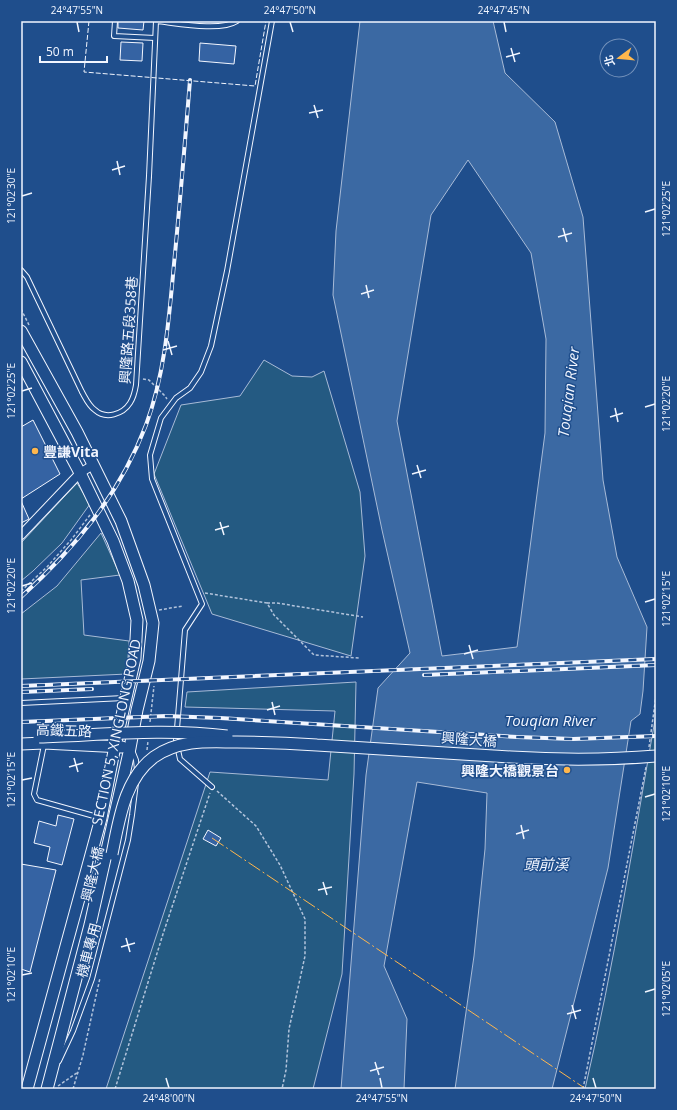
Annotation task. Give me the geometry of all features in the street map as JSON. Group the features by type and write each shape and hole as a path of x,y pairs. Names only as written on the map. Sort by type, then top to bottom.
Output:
{"street":[{"name":"SECTION 5, XINGLONG ROAD","path":"21,331 93,465 121,521 144,585 152,623 149,661 90,925 51,1086"},
{"name":"SECTION 5, XINGLONG ROAD","path":"21,362 80,473 113,541 128,581 137,620 135,658 115,746 101,818 27,1089"},
{"path":"21,535 80,473 93,465"},
{"name":"興隆大橋","path":"21,738 42,740 131,733 208,734 281,742 513,757 573,759 652,754"},
{"name":"高鐵五路","path":"21,744 42,740 130,748"},
{"name":"興隆大橋","path":"51,1086 80,995 126,796 142,768 164,751 176,746 192,743 281,742"}],"lane":[{"path":"115,21 114,36 155,38"},
{"name":"興隆路五段358巷","path":"21,270 28,276 88,404 96,412 103,415 110,415 124,410 134,395 136,385 149,176 156,21 219,27 237,21"},
{"path":"212,787 180,759 176,741 185,630 202,604 152,479 150,454 160,418 176,398 190,388 201,372 212,346 272,21"},
{"path":"21,703 126,698"},
{"path":"42,740 34,794 37,800 101,818"},
{"name":"機車專用","path":"51,1086 88,993 128,840 137,782 136,760 130,748"}],"path":[{"path":"142,379 149,380 160,390 170,406"},
{"path":"21,591 52,562 92,512"},
{"path":"198,592 363,617"},
{"path":"267,603 274,615 314,655 359,658"},
{"path":"157,610 183,606"},
{"path":"652,754 656,696"},
{"path":"583,1089 646,766"},
{"path":"115,1089 163,934 212,787 256,826 280,865 305,919 305,956 289,1029 286,1070 282,1089"},
{"path":"51,1086 79,1072"}],"shaded area":[{"path":"264,360 292,376 312,377 324,371 360,492 365,556 351,656 212,614 154,474 181,405 240,396"},
{"path":"77,483 90,504 62,543 21,581 21,543"},
{"path":"101,533 120,575 81,580 84,635 129,641 127,674 21,679 21,614 57,586"},
{"path":"356,682 354,774 342,974 313,1089 106,1089 210,772 328,780 335,711 185,707 187,692"},
{"path":"656,714 656,1089 585,1089 632,855"}],"water":[{"name":"Touqian River","path":"360,21 493,21 505,73 555,122 583,217 603,480 617,557 647,627 640,714 631,721 608,868 552,1089 455,1089 474,956 485,849 487,793 417,782 384,966 407,1019 404,1089 341,1089 366,775 378,688 410,653 382,530 333,295 336,231","holes":["468,160 531,253 546,339 545,433 517,647 442,656 397,421 431,215"]}],"building":[{"path":"118,21 144,21 143,30 118,28"},
{"path":"121,42 143,43 142,61 120,60"},
{"path":"200,43 236,46 234,64 199,61"},
{"name":"豐謙Vita","path":"33,420 60,474 21,499 21,427"},
{"path":"21,501 29,519 21,523"},
{"path":"58,815 74,819 62,865 47,861 50,847 34,843 39,821 56,826"},
{"path":"208,830 221,838 216,846 203,839"},
{"path":"21,864 56,870 30,972 21,969"}],"railway":[{"path":"21,597 60,559 94,518 123,474 146,425 158,386 168,325 190,80"},
{"path":"21,686 656,659"},
{"path":"424,675 656,665"},
{"path":"21,692 92,689"},
{"path":"21,722 166,716 220,718 517,737 573,739 656,736"}],"fence":[{"path":"89,21 84,72 255,86 266,21"}],"power":[{"path":"212,838 586,1089"}],"place":[{"name":"豐謙Vita","path":"35,451"},
{"name":"興隆大橋觀景台","path":"567,770"}],"water label":[{"name":"頭前溪","path":"546,864"}]}
